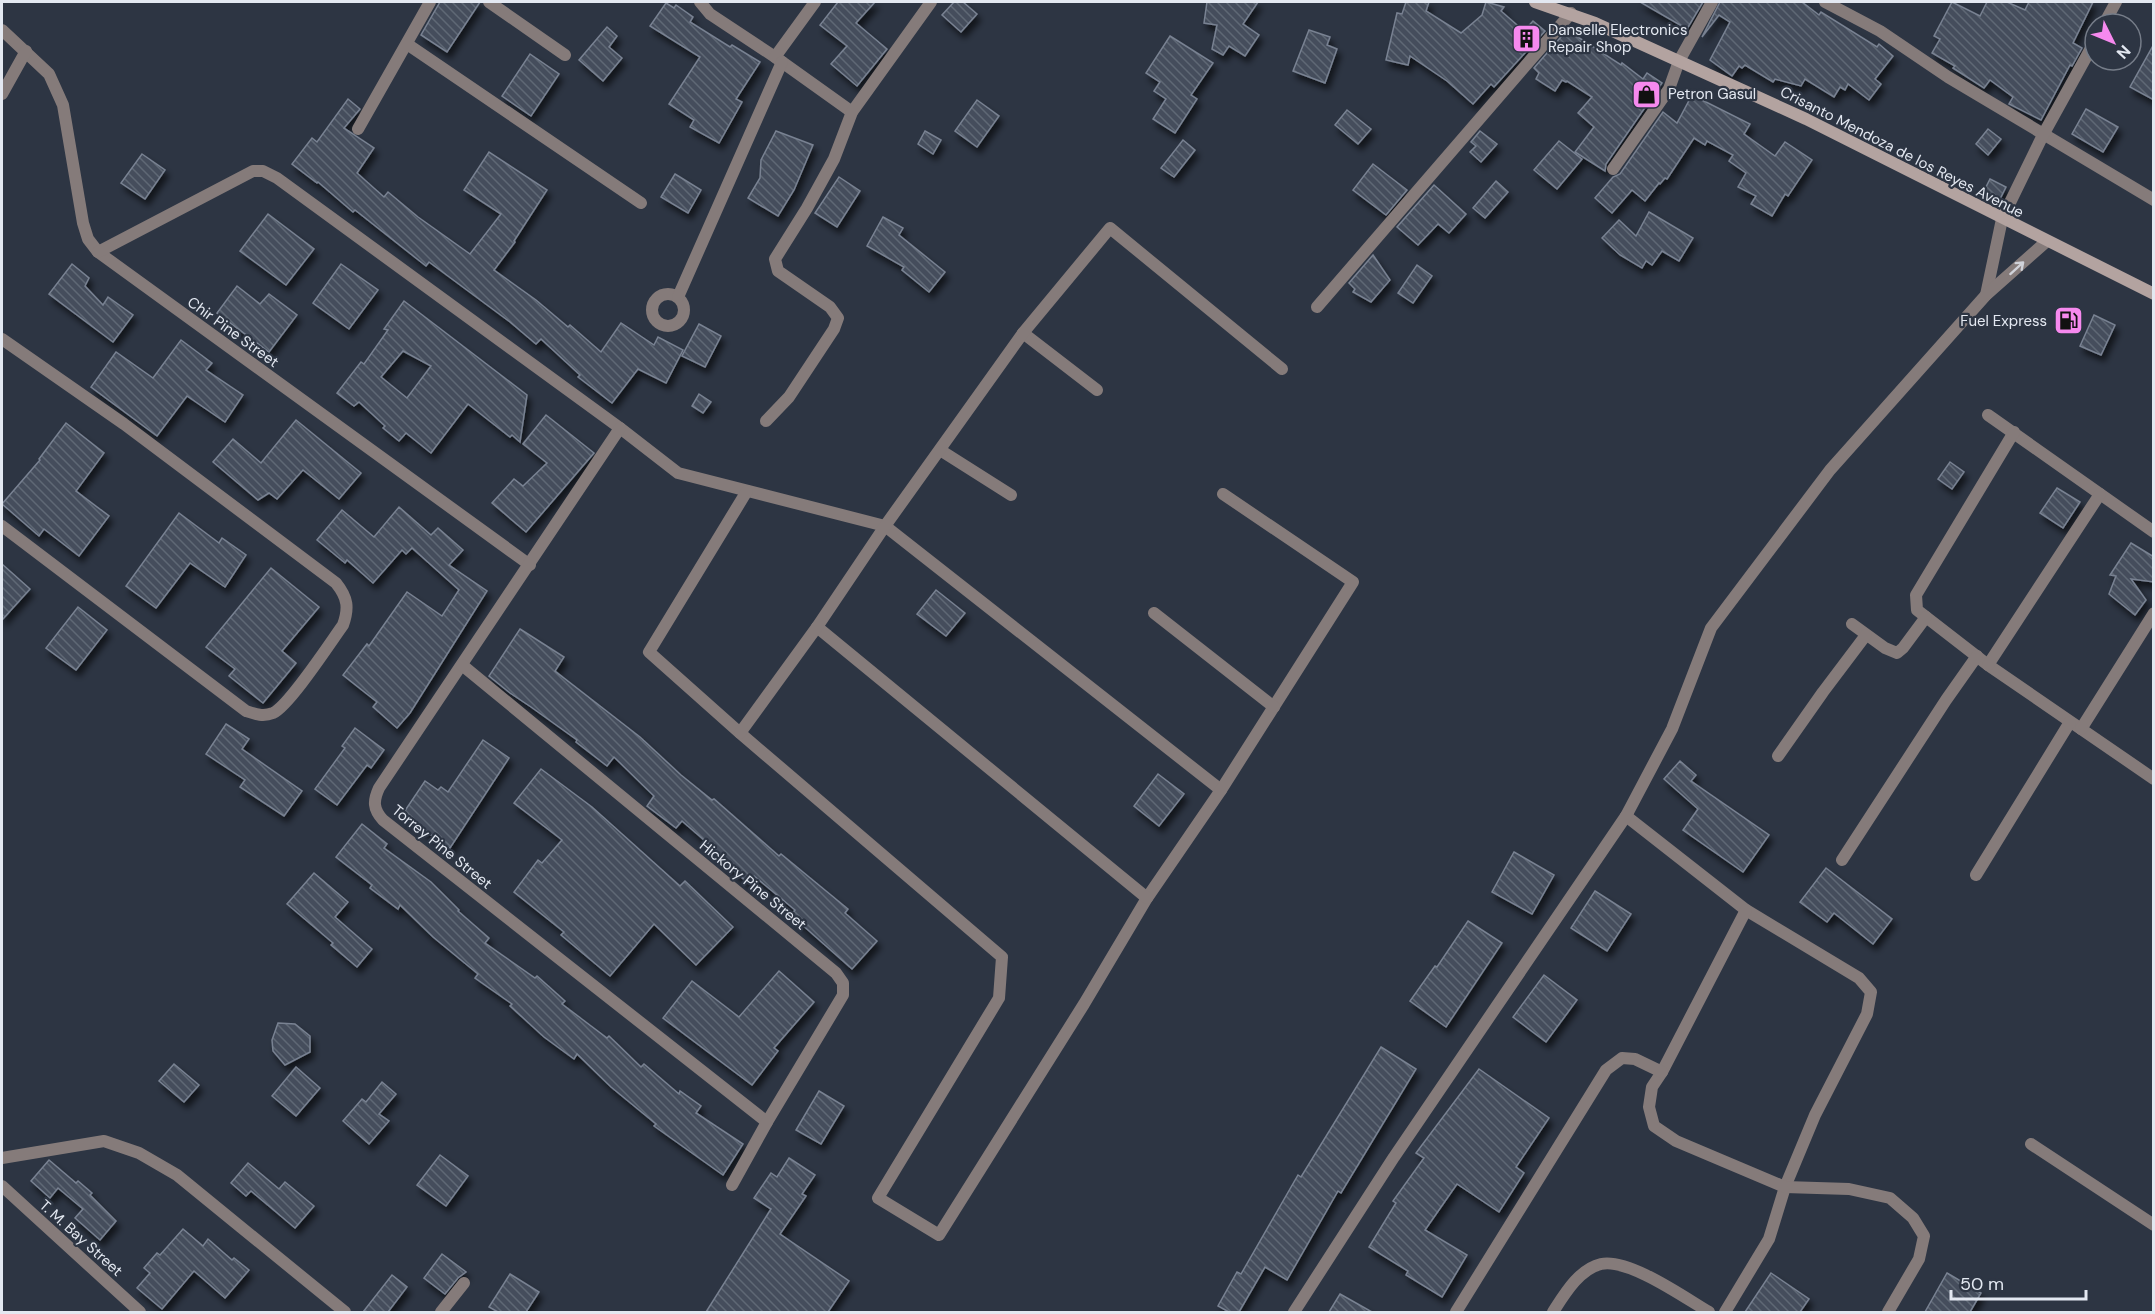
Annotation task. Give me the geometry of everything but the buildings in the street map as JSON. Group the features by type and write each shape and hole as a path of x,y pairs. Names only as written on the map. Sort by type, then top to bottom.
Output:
{"main road":[{"name":"Crisanto Mendoza de los Reyes Avenue","path":"1535,2 1571,13 1806,119 2154,294"}],"street":[{"path":"358,129 430,2"},
{"path":"489,2 565,55"},
{"path":"700,2 710,14 852,112"},
{"path":"678,297 779,60 815,2"},
{"path":"766,421 789,397 834,329 838,318 830,307 778,271 775,259 834,159 852,112 931,2"},
{"path":"1613,169 1669,89 1678,61 1712,2"},
{"path":"1825,2 1880,31 1948,77 2154,200"},
{"path":"1317,307 1571,13"},
{"name":"Chir Pine Street","path":"2,30 49,74 63,105 83,224 88,239 98,252 530,565"},
{"path":"407,44 641,203"},
{"path":"2,94 26,51"},
{"path":"1986,295 2002,219 2043,135 2083,63"},
{"path":"98,252 253,171 262,171 287,185 620,428 678,473 885,526 1221,790"},
{"path":"741,733 1023,333 1110,228 1282,369"},
{"path":"1294,1312 1394,1157 1626,816 1672,729 1711,628 1830,470 1986,295 2047,241"},
{"path":"1023,333 1097,390"},
{"path":"2,339 124,424 336,584 344,593 347,612 343,625 290,698 272,714 259,716 246,711 2,526"},
{"path":"1988,415 2154,532"},
{"name":"Torrey Pine Street","path":"620,428 379,788 374,806 382,820 767,1122"},
{"path":"2014,432 1917,595 1917,610 1988,665 2154,779"},
{"path":"940,450 1011,495"},
{"path":"747,491 649,652 1002,957 999,998 878,1198 939,1235 1084,1004 1147,898 1221,790 1353,582 1223,494"},
{"path":"1988,665 2100,494"},
{"path":"1154,612 1274,707"},
{"path":"1976,874 2154,614"},
{"path":"1852,624 1885,648 1897,653 1926,617"},
{"path":"817,627 1147,898"},
{"path":"1778,756 1866,635"},
{"path":"1842,860 1977,656"},
{"name":"Hickory Pine Street","path":"462,665 826,965 843,983 843,995 732,1185"},
{"path":"1626,816 1746,910 1859,978 1871,992 1867,1014 1815,1115 1785,1186 1769,1239 1725,1312"},
{"path":"1746,910 1652,1088 1649,1107 1654,1126 1676,1141 1785,1186 1849,1189 1890,1198 1913,1218 1923,1236 1919,1260 1888,1312"},
{"path":"1456,1312 1606,1070 1622,1058 1635,1059 1662,1072"},
{"path":"2,1158 104,1141 139,1153 177,1175 345,1312"},
{"path":"2031,1144 2154,1225"},
{"name":"T. M. Bay Street","path":"2,1186 140,1312"},
{"path":"1553,1312 1565,1293 1582,1274 1600,1264 1620,1265 1651,1277 1709,1312"},
{"path":"441,1312 464,1283"}],"place":[{"name":"Danselle Electronics Repair Shop","path":"1527,39"},
{"name":"Petron Gasul","path":"1647,94"},
{"name":"Fuel Express","path":"2068,321"}]}
